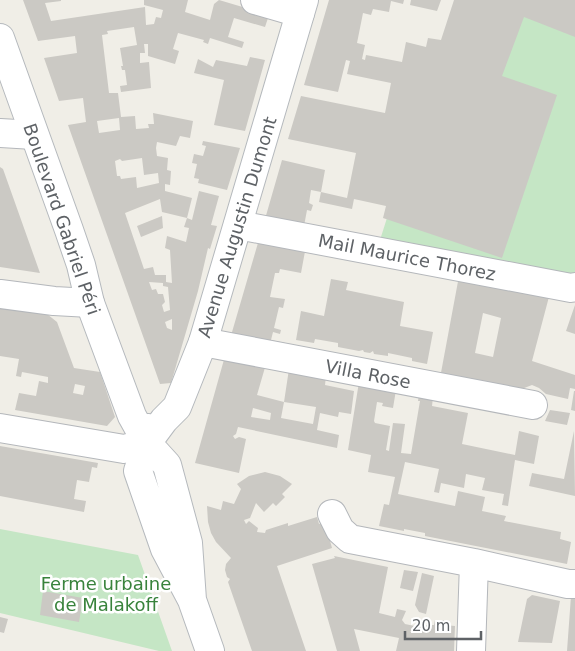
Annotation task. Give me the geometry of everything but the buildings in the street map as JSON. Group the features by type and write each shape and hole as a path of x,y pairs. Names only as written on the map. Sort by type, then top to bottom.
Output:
{"street":[{"path":"255,0 302,7"},
{"name":"Avenue Augustin Dumont","path":"147,443 164,420 177,407 203,342 302,7"},
{"name":"Boulevard Gabriel Péri","path":"0,38 81,265 90,303 132,416 147,443"},
{"path":"0,133 34,135"},
{"name":"Mail Maurice Thorez","path":"238,225 575,287"},
{"path":"81,265 102,298 150,411 147,443 138,471 165,549 192,600 210,651"},
{"path":"0,294 54,301 90,303"},
{"name":"Villa Rose","path":"203,342 533,405"},
{"path":"0,428 124,449 147,443"},
{"path":"332,514 340,530 350,538 575,584"},
{"path":"471,651 474,563"}],"green space":[{"path":"456,0 575,0 575,283 380,240"},
{"name":"Ferme urbaine de Malakoff","path":"0,529 138,555 172,651 159,651 0,613"}]}
